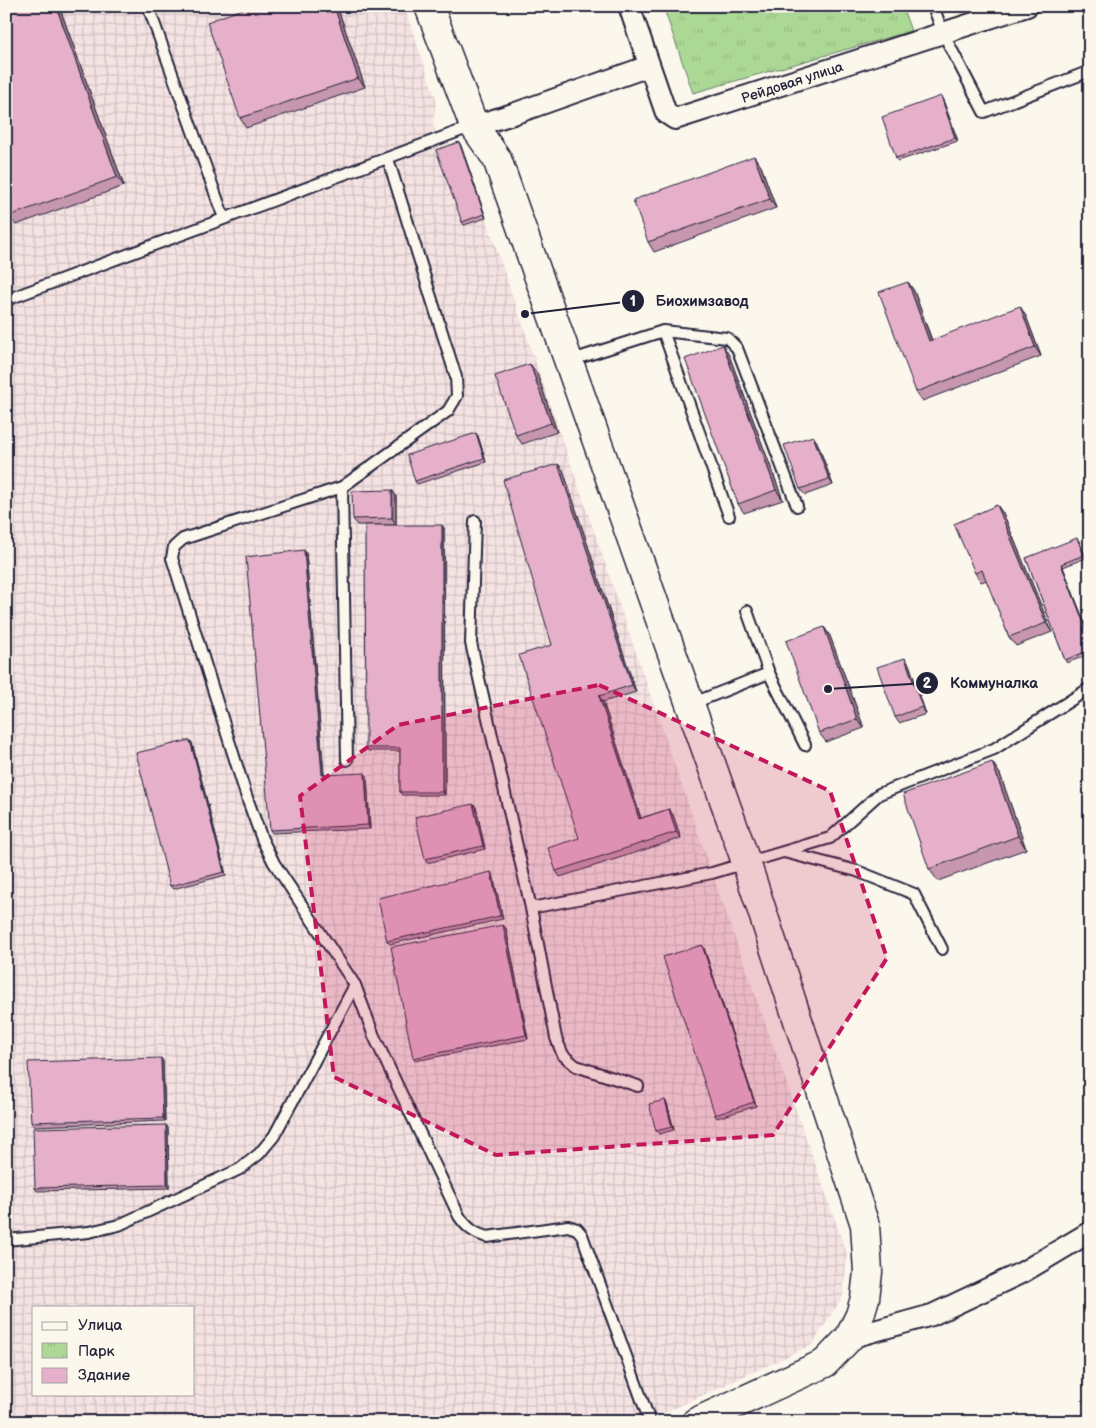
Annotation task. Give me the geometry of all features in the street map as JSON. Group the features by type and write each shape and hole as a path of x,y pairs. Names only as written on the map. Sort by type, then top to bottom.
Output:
{"main road":[{"path":"429,6 474,126 497,159 746,862 865,1225 868,1272 865,1298 860,1315 849,1338 825,1363 696,1422"}],"street":[{"name":"Рейдовая улица","path":"629,6 666,113 675,119 1027,6"},
{"path":"474,126 649,66"},
{"path":"849,1338 932,1315 1024,1272 1090,1232"}],"lane":[{"path":"148,6 224,218"},
{"path":"933,6 943,33 984,112 1090,71"},
{"path":"6,300 474,126"},
{"path":"388,159 456,377 456,396 448,411 342,487 183,539 174,547 172,558 247,798 262,839 274,863 355,985 374,1036 459,1216 466,1226 475,1233 487,1237 568,1226 577,1229 582,1235 650,1422"},
{"path":"663,331 729,516"},
{"path":"568,362 663,331 727,338 737,348 797,506"},
{"path":"342,487 347,760"},
{"path":"475,521 472,643 531,908 556,1038 563,1055 576,1066 638,1086"},
{"path":"747,611 769,673 805,746"},
{"path":"690,704 769,673"},
{"path":"531,908 712,873 830,838 879,794 994,749 1090,688"},
{"path":"783,851 857,870 914,894 942,949"},
{"path":"6,1240 89,1232 119,1225 240,1169 259,1154 274,1136 355,985"}],"highlighted area":[{"path":"599,685 830,791 887,958 773,1135 496,1155 334,1077 300,796 398,725"}],"shaded area":[{"path":"6,6 404,6 436,99 433,124 443,151 461,146 712,873 847,1254 843,1296 812,1345 645,1422 6,1422"}],"green space":[{"path":"663,6 902,6 911,31 693,93"}],"building":[{"path":"6,6 56,6 117,177 9,216 6,207"},
{"path":"251,6 334,6 358,78 240,118 207,22"},
{"path":"941,96 955,138 896,158 882,117"},
{"path":"459,142 484,214 462,222 436,150"},
{"path":"754,156 770,199 648,242 633,200"},
{"path":"908,282 929,341 1020,306 1035,347 916,392 879,292"},
{"path":"723,345 776,490 738,504 685,359"},
{"path":"530,364 551,423 516,435 495,376"},
{"path":"476,433 484,458 415,481 407,455"},
{"path":"813,436 829,479 800,489 784,445"},
{"path":"558,464 632,685 599,696 639,819 669,809 676,832 556,871 548,848 579,838 519,655 552,645 503,480"},
{"path":"392,490 392,518 353,519 352,491"},
{"path":"997,505 1046,623 1009,637 982,570 975,573 954,524"},
{"path":"365,525 442,525 442,792 400,792 400,748 366,748"},
{"path":"1077,538 1084,555 1061,564 1090,639 1090,650 1065,660 1026,558"},
{"path":"304,550 322,775 365,773 368,825 270,830 246,557"},
{"path":"824,627 857,719 819,733 786,641"},
{"path":"905,658 922,707 895,717 877,667"},
{"path":"190,740 224,872 170,886 136,753"},
{"path":"992,762 1018,836 929,869 903,794"},
{"path":"473,804 483,846 425,859 415,817"},
{"path":"491,872 500,916 387,941 378,898"},
{"path":"503,925 526,1035 413,1058 391,947"},
{"path":"702,945 754,1102 715,1115 663,957"},
{"path":"161,1058 163,1118 31,1122 28,1062"},
{"path":"665,1100 672,1127 656,1131 649,1104"},
{"path":"166,1125 167,1185 35,1188 33,1128"}],"place":[{"name":"Биохимзавод","path":"525,314"},
{"name":"Коммуналка","path":"828,689"}]}
